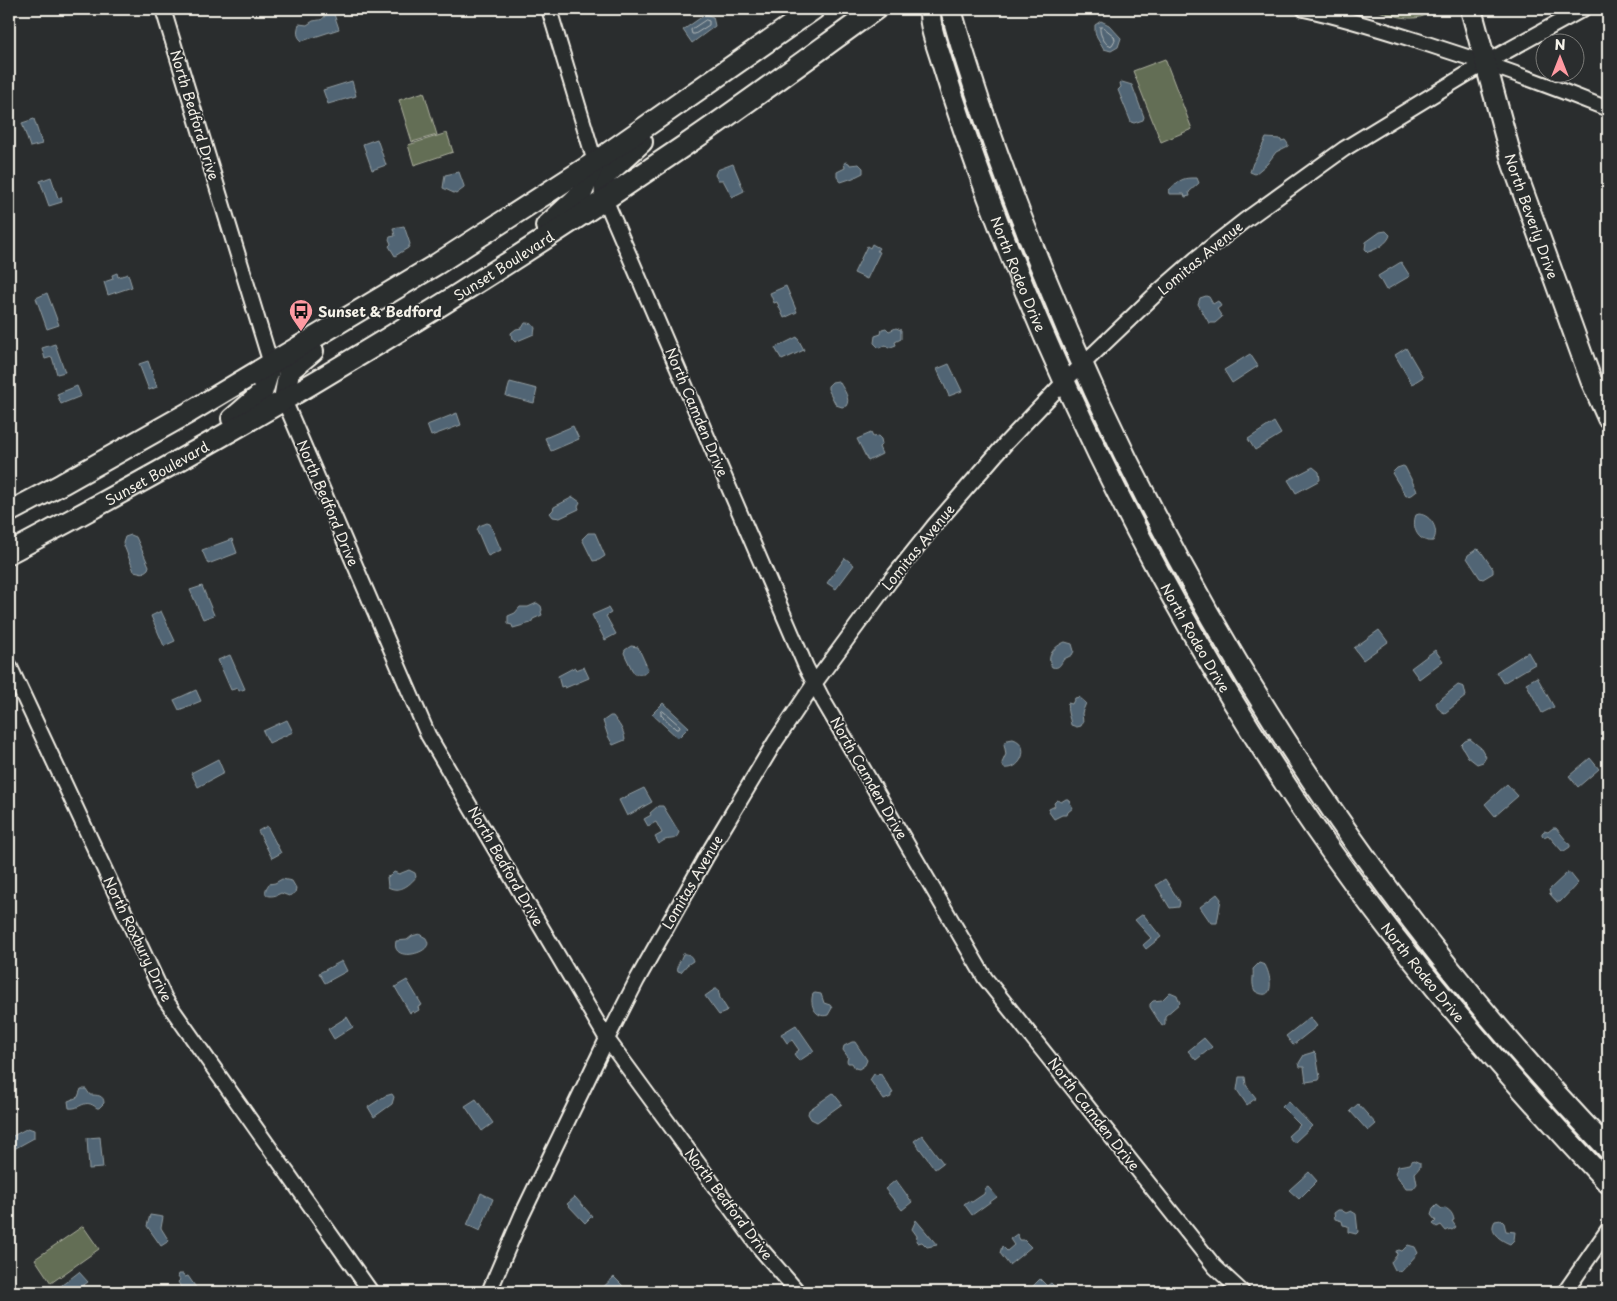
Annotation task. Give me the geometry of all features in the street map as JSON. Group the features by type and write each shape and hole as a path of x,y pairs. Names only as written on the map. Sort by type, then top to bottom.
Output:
{"street":[{"name":"North Bedford Drive","path":"164,9 271,364"},
{"path":"499,269 582,193 595,162 549,9"},
{"path":"9,512 62,484 271,364 445,259 595,162 814,9"},
{"name":"Sunset Boulevard","path":"9,553 128,489 284,400 499,269 685,145 876,9"},
{"name":"North Rodeo Drive","path":"930,9 931,26 974,159 1009,251 1064,382 1132,522 1213,667 1281,778 1366,898 1462,1020 1521,1089 1608,1183"},
{"name":"North Rodeo Drive","path":"951,9 972,82 996,151 1024,226 1082,364 1117,441 1152,511 1229,648 1301,765 1384,884 1438,954 1532,1067 1608,1149"},
{"path":"1304,9 1384,30 1484,63 1608,109"},
{"name":"North Beverly Drive","path":"1471,9 1484,63 1516,174 1588,371 1608,418"},
{"name":"Lomitas Avenue","path":"489,1292 522,1215 607,1038 637,980 706,857 775,742 814,684 889,582 933,527 1005,444 1064,382 1164,286 1198,257 1244,221 1344,149 1484,63 1583,9"},
{"path":"605,199 604,177 694,92"},
{"name":"North Camden Drive","path":"605,199 814,684 985,978 1215,1267 1242,1292"},
{"path":"284,400 289,371 373,303"},
{"path":"192,453 262,393 271,364"},
{"name":"North Bedford Drive","path":"284,400 428,735 607,1038 759,1247 798,1292"},
{"path":"9,521 62,484"},
{"name":"North Roxbury Drive","path":"9,665 165,999 371,1292"},
{"path":"1565,1292 1608,1230"}],"green space":[{"path":"1372,9 1435,9 1420,17 1405,18"},
{"path":"1165,59 1192,129 1161,142 1133,71"},
{"path":"424,92 437,135 412,142 399,100"},
{"path":"447,133 453,152 414,165 408,145"},
{"path":"83,1226 99,1249 51,1283 35,1259"}],"water":[{"path":"329,10 333,11 339,29 302,41 298,33 299,24 307,25 313,21 321,20"},
{"path":"706,14 713,17 715,26 692,43 683,30"},
{"path":"1101,21 1109,25 1121,38 1118,47 1111,51 1104,49 1095,32 1095,25"},
{"path":"352,81 356,96 328,104 323,90"},
{"path":"1122,82 1132,85 1144,117 1143,120 1131,122 1118,90"},
{"path":"34,119 42,144 30,147 22,123"},
{"path":"1266,138 1285,140 1288,146 1276,152 1267,164 1255,174 1250,172"},
{"path":"377,139 386,165 372,170 363,144"},
{"path":"846,162 850,165 859,164 863,168 863,173 841,182 837,177 837,172 845,168 844,163"},
{"path":"733,164 744,191 732,197 723,180 718,180 715,175 717,170"},
{"path":"459,172 464,188 456,194 443,188 445,175"},
{"path":"51,177 58,198 61,197 62,202 49,206 40,181"},
{"path":"1197,178 1199,183 1189,192 1190,196 1170,194 1169,190 1178,182"},
{"path":"404,226 410,244 408,248 395,256 389,246 391,244 389,239 395,236 393,228"},
{"path":"1386,231 1390,235 1384,243 1368,252 1365,249 1366,242 1380,232"},
{"path":"872,244 879,248 877,251 880,252 867,279 854,273 867,246 870,248"},
{"path":"1401,262 1410,276 1386,290 1378,276"},
{"path":"117,273 118,277 128,274 132,287 108,295 104,282 113,279 112,275"},
{"path":"786,286 797,312 784,318 777,302 774,303 770,293"},
{"path":"47,293 59,325 47,329 36,298"},
{"path":"1209,297 1213,304 1218,301 1221,306 1217,309 1222,317 1215,323 1209,323 1198,304 1200,298"},
{"path":"525,323 535,328 534,334 515,342 512,339 511,333 516,329 522,328"},
{"path":"886,328 889,331 896,328 901,330 901,339 895,342 896,345 888,348 886,345 879,348 874,343 875,336 881,334 882,329"},
{"path":"797,337 804,350 782,360 775,348"},
{"path":"55,344 65,372 57,374 52,357 45,359 42,348"},
{"path":"1406,348 1423,377 1412,384 1395,355"},
{"path":"1250,354 1258,366 1232,383 1224,370"},
{"path":"148,361 157,387 149,390 139,364"},
{"path":"949,364 962,391 949,396 937,369"},
{"path":"838,381 848,400 846,406 842,407 836,405 828,389 832,382"},
{"path":"510,382 537,389 534,403 506,396"},
{"path":"77,386 81,396 61,404 57,394"},
{"path":"457,413 461,425 431,436 427,425"},
{"path":"1274,422 1281,434 1255,450 1248,439"},
{"path":"573,426 579,439 551,451 545,438"},
{"path":"871,433 873,437 878,436 881,439 882,444 879,447 882,454 868,461 857,439"},
{"path":"1403,466 1417,491 1412,495 1406,496 1392,473 1397,468"},
{"path":"1313,467 1319,472 1320,480 1296,493 1288,480"},
{"path":"573,497 580,502 579,509 560,518 553,517 550,513 554,507"},
{"path":"1419,514 1431,520 1435,528 1433,541 1423,539 1417,533 1414,524 1416,515"},
{"path":"487,523 490,524 501,550 488,556 477,530 479,526"},
{"path":"588,533 595,533 605,556 599,560 593,561 582,539"},
{"path":"131,535 136,537 149,566 143,573 134,571 123,543 125,537"},
{"path":"232,539 237,553 208,564 202,550"},
{"path":"1477,549 1480,550 1493,569 1493,573 1483,579 1480,578 1467,558 1468,555"},
{"path":"845,558 854,565 836,589 827,583"},
{"path":"202,586 214,615 203,619 190,590"},
{"path":"537,603 541,606 542,615 533,619 531,623 513,628 512,625 508,624 508,616 515,613 520,607 528,607"},
{"path":"608,608 611,613 606,616 616,634 605,640 592,615"},
{"path":"161,611 175,641 164,646 151,616"},
{"path":"1379,630 1388,642 1363,660 1354,648"},
{"path":"1065,642 1072,644 1074,651 1072,655 1064,659 1058,667 1052,667 1050,655 1058,646"},
{"path":"631,646 638,647 648,669 644,674 634,674 624,653"},
{"path":"1435,650 1443,661 1419,679 1411,668"},
{"path":"1528,652 1535,664 1503,683 1496,672"},
{"path":"230,655 245,689 239,691 238,688 231,690 218,660"},
{"path":"575,667 576,670 584,667 589,678 565,688 564,686 561,687 558,676"},
{"path":"1537,677 1554,707 1542,713 1526,683"},
{"path":"1458,685 1464,687 1466,696 1445,713 1441,711 1436,703"},
{"path":"196,690 201,701 179,710 174,700"},
{"path":"1079,697 1086,703 1082,713 1083,722 1081,726 1077,727 1071,725 1068,703 1072,704 1075,698"},
{"path":"663,703 689,727 678,738 652,714"},
{"path":"613,716 619,724 624,733 625,740 613,745 603,721"},
{"path":"287,720 293,732 269,743 263,731"},
{"path":"1013,739 1022,746 1022,756 1016,765 1004,768 1002,763 1006,754 1004,744 1007,740"},
{"path":"1470,739 1481,748 1486,757 1483,762 1477,764 1468,757 1461,745"},
{"path":"1590,758 1599,769 1578,787 1569,776"},
{"path":"218,759 224,773 198,787 191,773"},
{"path":"1507,784 1518,796 1495,816 1485,804"},
{"path":"644,788 652,802 627,816 619,800"},
{"path":"1068,799 1073,808 1067,815 1054,819 1049,809 1055,806 1054,803 1057,800 1061,802"},
{"path":"658,806 663,806 679,832 675,838 665,840 659,844 655,837 662,833 656,822 648,826 644,819 651,815 650,813"},
{"path":"267,826 281,853 272,858 258,831"},
{"path":"1556,828 1570,845 1564,851 1548,835 1544,837 1542,835 1544,831 1548,832"},
{"path":"409,870 415,873 416,877 404,888 392,889 388,887 387,877 394,872 399,874"},
{"path":"1567,873 1570,873 1578,883 1560,902 1557,902 1549,890"},
{"path":"282,879 292,881 296,888 295,893 289,896 281,893 273,896 266,894 266,888 269,884"},
{"path":"1165,879 1180,902 1179,907 1170,908 1156,885"},
{"path":"1217,894 1221,899 1217,923 1211,923 1200,907"},
{"path":"1143,914 1161,937 1146,949 1143,945 1151,938 1135,920"},
{"path":"419,934 426,938 428,943 424,949 414,954 403,954 398,951 396,941 407,940"},
{"path":"683,954 690,955 693,961 681,972 678,971 677,967"},
{"path":"342,961 347,971 325,983 319,973"},
{"path":"1259,963 1265,965 1269,975 1270,987 1266,994 1255,991 1253,986 1253,969"},
{"path":"407,980 422,1005 414,1013 413,1011 410,1013 395,987"},
{"path":"718,989 720,998 727,1009 726,1012 719,1015 705,996"},
{"path":"1170,992 1177,995 1180,1003 1165,1016 1165,1024 1162,1026 1150,1004 1153,1001 1162,1000"},
{"path":"815,993 821,994 824,1003 832,1008 828,1015 820,1015 814,1010 812,998"},
{"path":"347,1017 353,1027 334,1039 328,1029"},
{"path":"1310,1017 1317,1026 1293,1045 1286,1036"},
{"path":"796,1025 814,1051 799,1061 794,1054 799,1050 792,1040 787,1043 781,1034"},
{"path":"1204,1038 1212,1047 1196,1060 1188,1051"},
{"path":"855,1042 867,1060 865,1065 859,1069 855,1068 852,1063 848,1063 848,1057 843,1050 844,1046"},
{"path":"1314,1052 1320,1078 1319,1080 1306,1082 1304,1067 1300,1067 1299,1063 1304,1055"},
{"path":"880,1073 893,1093 891,1097 884,1100 870,1080 874,1074 878,1075"},
{"path":"1239,1077 1245,1077 1246,1085 1256,1098 1247,1105 1237,1090"},
{"path":"81,1089 86,1089 90,1095 98,1095 104,1100 104,1103 99,1108 86,1104 69,1108 68,1101 78,1097"},
{"path":"833,1093 842,1104 817,1122 811,1119 808,1114 809,1110"},
{"path":"392,1094 394,1097 392,1104 374,1117 368,1107 385,1096"},
{"path":"476,1099 493,1123 482,1131 465,1106"},
{"path":"1288,1101 1312,1126 1294,1143 1288,1136 1300,1125 1282,1107"},
{"path":"1358,1104 1376,1124 1368,1131 1350,1111"},
{"path":"28,1128 34,1130 34,1138 14,1149 9,1146 9,1138"},
{"path":"922,1135 943,1163 935,1169 914,1141"},
{"path":"100,1137 103,1168 89,1169 87,1138"},
{"path":"1413,1160 1420,1163 1420,1167 1415,1173 1417,1184 1413,1189 1406,1189 1395,1173 1398,1166 1410,1164"},
{"path":"1309,1172 1317,1181 1299,1199 1289,1190"},
{"path":"896,1180 912,1202 902,1210 885,1189"},
{"path":"988,1187 997,1197 972,1215 964,1204 968,1201 972,1202 984,1194 985,1189"},
{"path":"481,1193 493,1199 480,1231 467,1225"},
{"path":"575,1197 592,1216 585,1223 567,1204"},
{"path":"1437,1205 1442,1209 1447,1209 1452,1214 1454,1220 1452,1221 1456,1227 1452,1230 1446,1231 1441,1225 1437,1227 1433,1224 1436,1221 1431,1215"},
{"path":"1338,1210 1346,1213 1351,1211 1356,1214 1358,1232 1356,1234 1348,1232 1348,1226 1343,1225 1342,1221 1335,1219 1334,1213"},
{"path":"150,1215 163,1217 161,1228 169,1241 161,1246 147,1226"},
{"path":"916,1220 937,1245 927,1247 922,1242 918,1243 916,1241 917,1236 912,1229"},
{"path":"1501,1220 1506,1231 1515,1232 1514,1240 1510,1244 1499,1238 1494,1232 1493,1225 1495,1221"},
{"path":"1017,1234 1020,1240 1024,1240 1031,1247 1009,1265 1000,1253 1002,1246 1007,1251 1014,1245 1010,1239"},
{"path":"1408,1245 1415,1247 1418,1253 1401,1272 1395,1270 1391,1262 1397,1255 1396,1251 1402,1251"},
{"path":"79,1272 88,1282 74,1292 53,1292"},
{"path":"179,1274 183,1274 185,1277 188,1276 199,1292 184,1292 178,1282 180,1280"},
{"path":"614,1277 623,1286 617,1292 598,1292"},
{"path":"1040,1279 1047,1286 1051,1283 1057,1289 1054,1292 1035,1292 1031,1288"}],"place":[{"name":"Sunset & Bedford","path":"301,332"}]}
